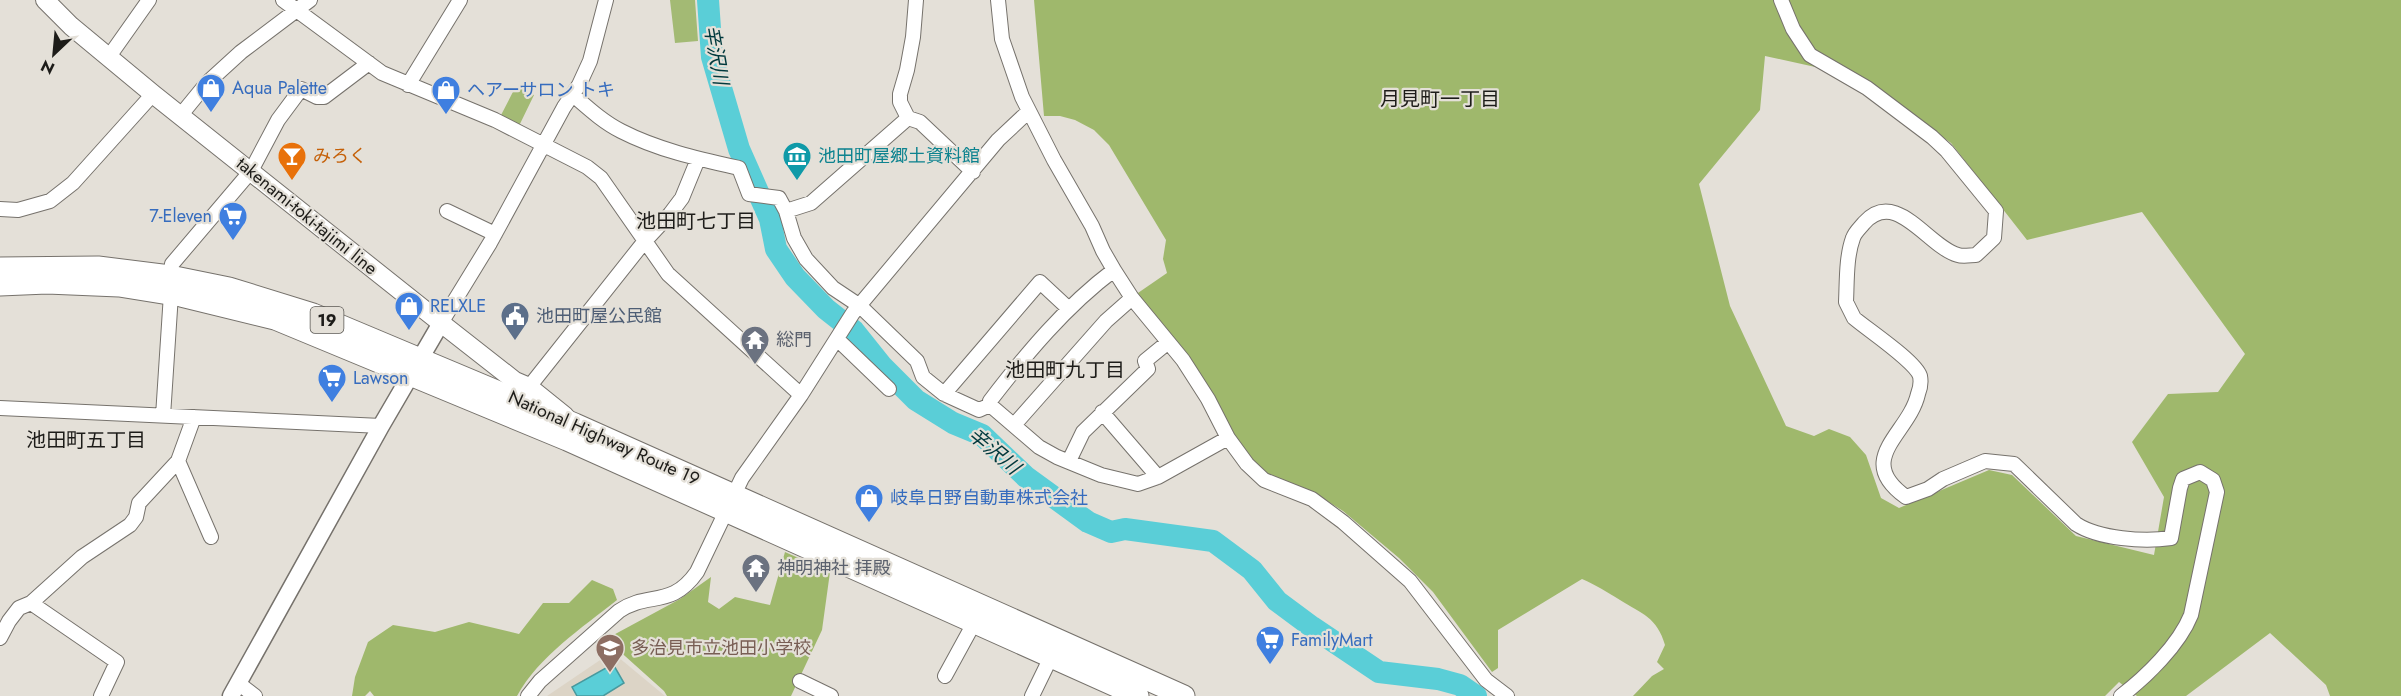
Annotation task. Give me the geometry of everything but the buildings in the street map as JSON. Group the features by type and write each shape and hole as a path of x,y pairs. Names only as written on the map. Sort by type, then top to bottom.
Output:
{"highway":[{"name":"National Highway Route 19","path":"0,268 98,267 170,285 275,319 410,377 729,503 1184,696"},
{"name":"National Highway Route 19","path":"0,285 82,283 229,288 313,314 575,424 729,503 974,623 1138,696"}],"main road":[{"name":"takenami-toki-tajimi line","path":"45,0 108,58 180,116 515,381 529,387 575,424"}],"street":[{"path":"108,58 149,0"},
{"path":"283,0 382,73 495,120 586,167 601,178 668,274 801,395"},
{"path":"180,116 207,83 232,60 310,0"},
{"path":"408,85 459,0"},
{"path":"255,696 235,689 381,426 495,234 542,146 573,95 590,60 606,0"},
{"path":"916,0 911,48 900,102 908,118 920,122 973,172"},
{"path":"998,0 1002,39 1029,111 1092,226 1103,252 1132,298 1183,360 1208,399 1228,438 1247,464 1264,480 1312,500 1343,522 1410,581 1486,680 1507,696"},
{"path":"1781,0 1793,29 1810,55 1867,88 1932,137 1947,151 1996,211 1994,238 1976,255 1958,255 1940,245 1917,225 1889,211 1878,213 1868,219 1852,239 1846,302 1854,318 1913,365 1920,377 1916,404 1885,452 1884,470 1891,486 1906,497 1928,489 1943,479 1985,461 2014,464 2076,524 2086,530 2098,534 2155,540 2171,538 2183,479 2200,472 2213,480 2217,492 2191,615 2185,630 2141,681 2121,696"},
{"path":"163,416 172,264 251,171 278,120 301,89 317,97 324,97 369,63"},
{"path":"0,209 18,210 50,201 74,183 153,94"},
{"path":"573,95 601,119 620,131 657,147 739,168 749,194 779,198 794,238 806,259 833,288 917,361 922,377 944,394 979,410 990,405"},
{"path":"528,696 540,681 619,611 633,602 659,599 678,592 689,583 697,572 742,478 801,395 857,310 998,141 1029,111"},
{"path":"786,212 811,203 908,118"},
{"path":"529,387 644,242 682,198 698,159"},
{"path":"447,211 495,234"},
{"path":"990,405 990,401 1009,376 1069,309 1085,292 1114,270"},
{"path":"944,394 1040,282 1069,309"},
{"path":"1014,424 1106,321 1132,298"},
{"path":"838,337 889,389"},
{"path":"1070,462 1083,432 1148,369 1145,361 1167,343"},
{"path":"990,405 1039,447 1101,475 1138,484 1158,477 1228,438"},
{"path":"0,408 381,426"},
{"path":"1102,412 1158,477"},
{"path":"0,638 19,608 31,603 82,557 130,525 136,517 139,503 178,461 194,417"},
{"path":"178,461 211,537"},
{"path":"31,603 117,662 101,696"},
{"path":"945,676 974,623"},
{"path":"1032,696 1051,657"},
{"path":"800,681 831,696"}],"shaded area":[{"name":"多治見市立池田小学校","path":"612,652 665,696 547,696"}],"green space":[{"path":"670,0 695,0 698,41 675,43"},
{"path":"1034,0 2401,0 2401,696 2330,696 2326,685 2270,633 2186,696 2137,696 2119,682 2105,696 1633,696 1652,676 1664,669 1657,662 1665,645 1662,636 1648,617 1582,579 1498,630 1498,668 1492,672 1433,592 1399,558 1343,511 1313,492 1266,475 1233,437 1135,295 1167,273 1163,259 1166,240 1109,145 1094,130 1075,120 1060,116 1044,116","holes":["1765,56 1856,76 1951,143 2027,240 2142,212 2245,354 2218,392 2168,394 2132,442 2164,497 2154,555 2076,536 2012,475 1989,470 1899,508 1881,498 1866,455 1850,437 1829,429 1814,436 1786,426 1730,306 1699,184 1760,110"]},
{"path":"516,86 534,95 518,128 499,119"},
{"path":"785,552 830,572 822,630 791,696 667,696 606,639 680,599 711,577 708,602 719,609 735,597 770,605"},
{"path":"592,580 613,589 617,600 549,655 517,696 374,696 370,691 365,696 352,696 355,677 368,642 393,625 435,632 469,622 519,634 543,603 569,603"}],"water":[{"path":"613,664 624,683 603,696 577,696 572,687"}],"waterway":[{"name":"辛沢川","path":"708,0 712,57 739,149 770,219 776,249 795,277 826,309 854,331 882,366 916,400 953,423 982,435 1026,477 1088,522 1111,532 1125,529 1213,541 1252,570 1277,601 1379,672 1438,679 1460,685 1476,696"}],"place":[{"name":"Aqua Palette","path":"211,114"},
{"name":"ヘアーサロン トキ","path":"446,116"},
{"name":"みろく","path":"292,182"},
{"name":"池田町屋郷土資料館","path":"797,182"},
{"name":"7-Eleven","path":"233,242"},
{"name":"RELXLE","path":"409,332"},
{"name":"池田町屋公民館","path":"515,342"},
{"name":"総門","path":"755,366"},
{"name":"Lawson","path":"332,404"},
{"name":"岐阜日野自動車株式会社","path":"869,524"},
{"name":"神明神社 拝殿","path":"756,594"},
{"name":"FamilyMart","path":"1270,666"},
{"name":"多治見市立池田小学校","path":"610,674"}],"district":[{"name":"月見町一丁目","path":"1440,99"},
{"name":"池田町七丁目","path":"696,221"},
{"name":"池田町九丁目","path":"1065,370"},
{"name":"池田町五丁目","path":"86,440"}]}
